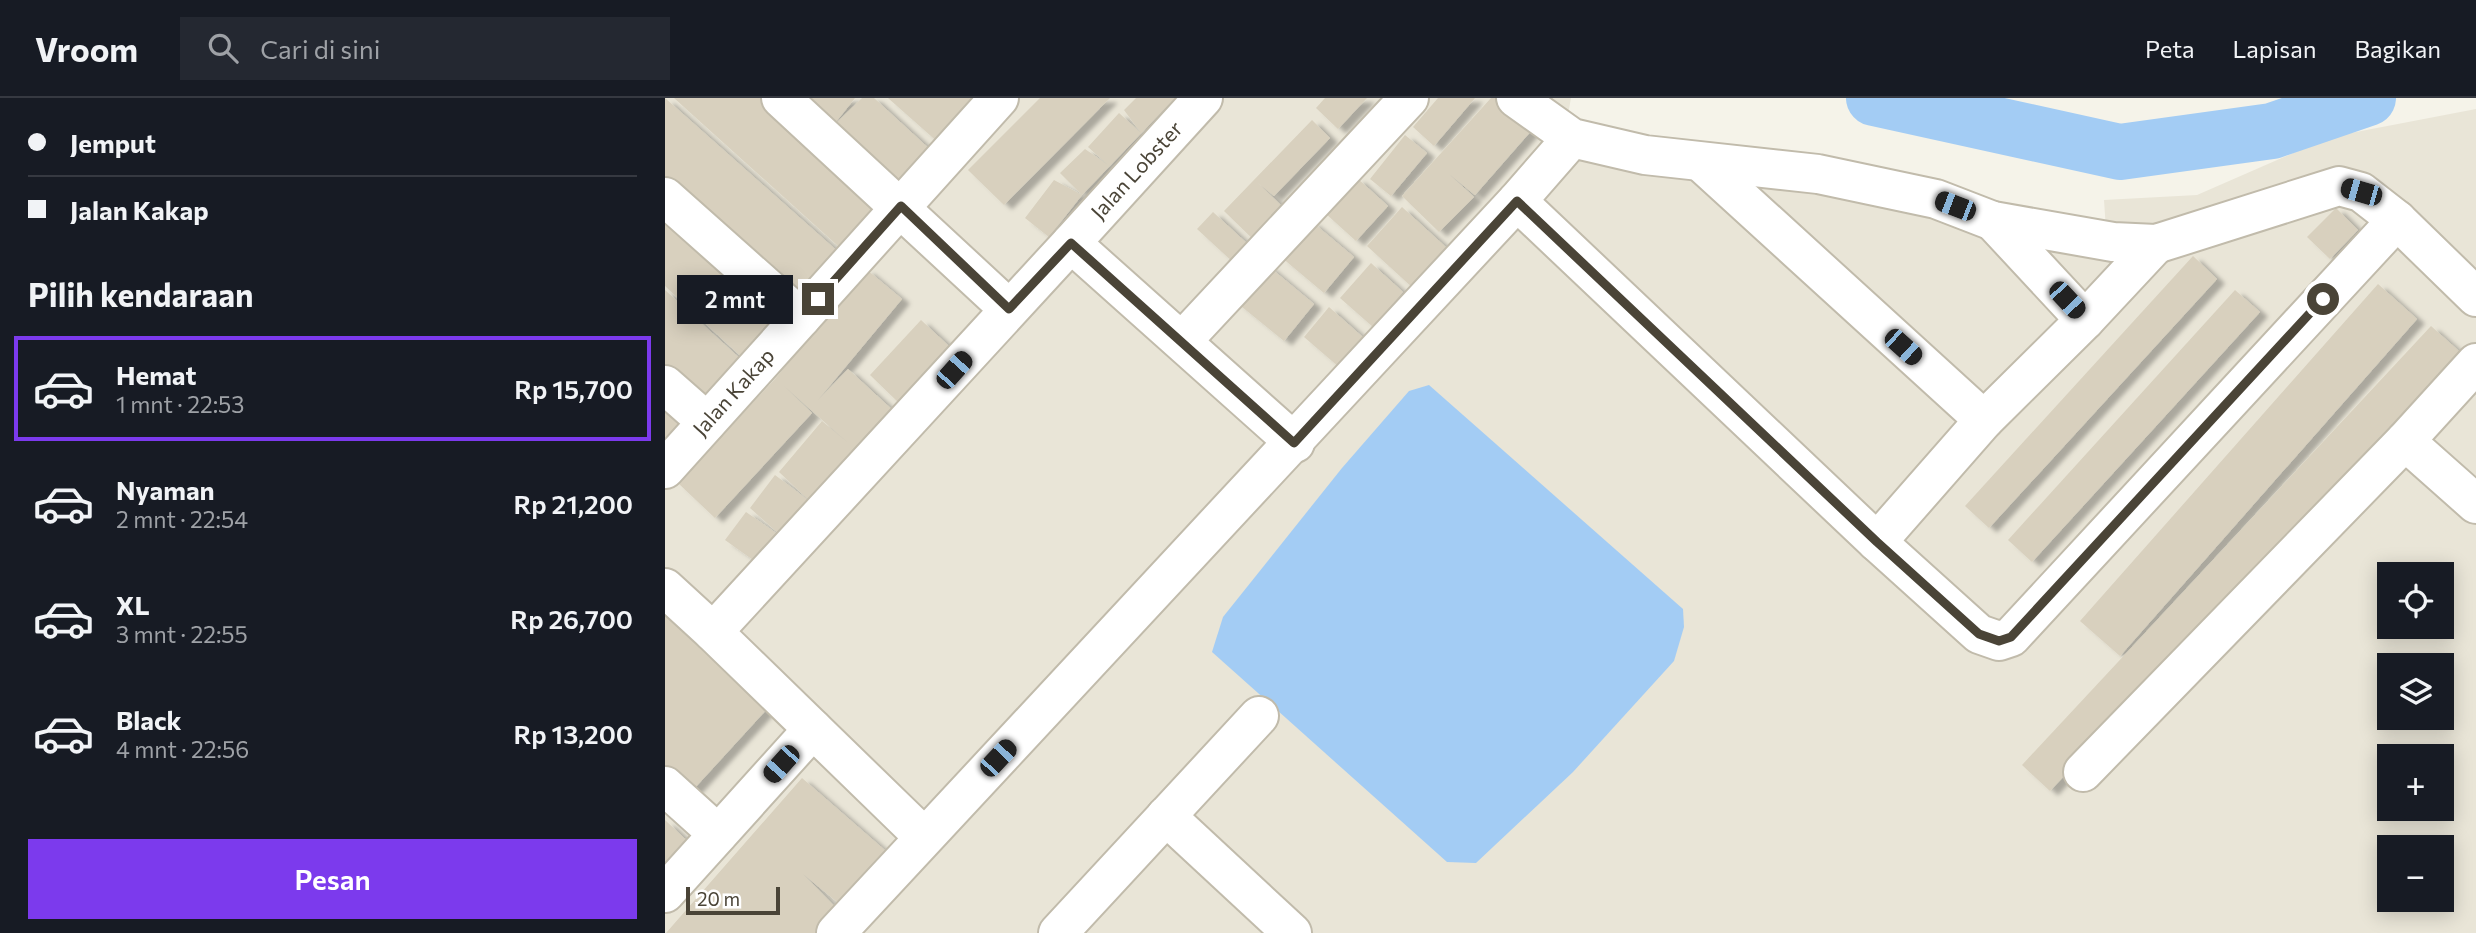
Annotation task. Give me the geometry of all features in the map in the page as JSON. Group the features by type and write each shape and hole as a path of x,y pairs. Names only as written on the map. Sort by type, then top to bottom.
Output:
{"street":[{"path":"781,98 901,206 1009,309"},
{"name":"Jalan Kakap","path":"665,469 998,98"},
{"name":"Jalan Lobster","path":"713,632 1203,98"},
{"path":"1182,341 1409,98"},
{"path":"1516,98 1572,138 1645,155 1818,174 1936,199 1993,221 2078,237 2156,244 2339,186 2361,192 2397,220 2476,298"},
{"path":"856,926 924,837 1294,443 1572,138"},
{"path":"1702,163 1984,420"},
{"path":"665,197 801,318"},
{"path":"1517,201 1877,542 1979,634 1999,641 2011,637 2397,220"},
{"path":"1993,221 2085,320"},
{"path":"1071,243 1294,443"},
{"path":"1877,542 1984,420 2085,320 2156,244"},
{"path":"2083,772 2405,441 2476,363"},
{"path":"665,385 707,422"},
{"path":"2405,441 2476,504"},
{"path":"665,588 924,837"},
{"path":"1073,928 1166,816 1259,716"},
{"path":"665,893 813,729"},
{"path":"665,786 718,834"},
{"path":"1166,816 1292,933"}],"shaded area":[{"path":"665,98 1571,98 1567,120 2107,245 2104,200 2197,195 2330,137 2476,109 2476,933 665,933"}],"water":[{"path":"1429,385 1683,609 1684,627 1674,661 1573,772 1476,863 1447,862 1212,652 1223,617 1342,468 1409,391"}],"building":[{"path":"665,98 844,257 798,308 665,187"},
{"path":"674,98 776,98 893,203 847,254"},
{"path":"797,98 855,98 832,127"},
{"path":"862,98 874,98 935,154 901,190 832,127"},
{"path":"888,98 990,98 949,152"},
{"path":"1040,98 1110,98 1004,205 968,170"},
{"path":"1136,98 1175,98 1082,195 1060,173 1085,149 1108,165 1088,147 1119,113 1141,133 1124,110"},
{"path":"1325,98 1367,98 1338,129 1316,108"},
{"path":"1438,98 1475,98 1434,146 1413,127"},
{"path":"1491,98 1511,98 1539,122 1475,195 1449,174 1474,197 1439,232 1402,196"},
{"path":"1312,120 1330,138 1274,196 1258,183 1289,213 1259,245 1224,211"},
{"path":"1405,135 1427,153 1391,196 1370,179"},
{"path":"1357,178 1388,206 1356,241 1325,213"},
{"path":"1054,180 1082,195 1049,237 1025,218"},
{"path":"1402,207 1449,250 1414,289 1367,246"},
{"path":"2336,208 2358,230 2330,259 2307,237"},
{"path":"1213,212 1251,247 1235,264 1197,229"},
{"path":"665,214 782,323 746,361 665,286"},
{"path":"1311,221 1354,257 1324,293 1281,257"},
{"path":"2193,256 2217,279 1989,528 1965,506"},
{"path":"1371,263 1403,292 1373,327 1340,298"},
{"path":"1267,265 1314,304 1284,341 1236,302"},
{"path":"866,269 902,299 818,400 848,369 898,415 767,570 725,540 746,512 786,540 750,508 775,475 812,503 779,472 822,421 847,442 784,386 812,413 715,518 678,483 775,379"},
{"path":"2378,284 2417,319 2120,656 2080,621"},
{"path":"665,290 745,363 699,414 665,383"},
{"path":"2235,290 2260,312 2032,562 2008,540"},
{"path":"1329,307 1365,339 1339,367 1304,337"},
{"path":"921,320 951,348 899,403 870,375"},
{"path":"2431,326 2460,352 2050,791 2022,765"},
{"path":"665,400 692,426 665,455"},
{"path":"665,594 778,697 692,791 665,767"},
{"path":"802,778 895,859 852,914 803,874 845,917 831,933 666,933"},
{"path":"665,820 699,852 665,875"}],"waterway":[{"path":"1874,98 2120,152 2272,131 2368,98"}],"route":[{"path":"818,299 901,206 1009,309 1071,243 1294,443 1517,201 1877,542 1979,634 1999,641 2011,637 2323,299"}]}
